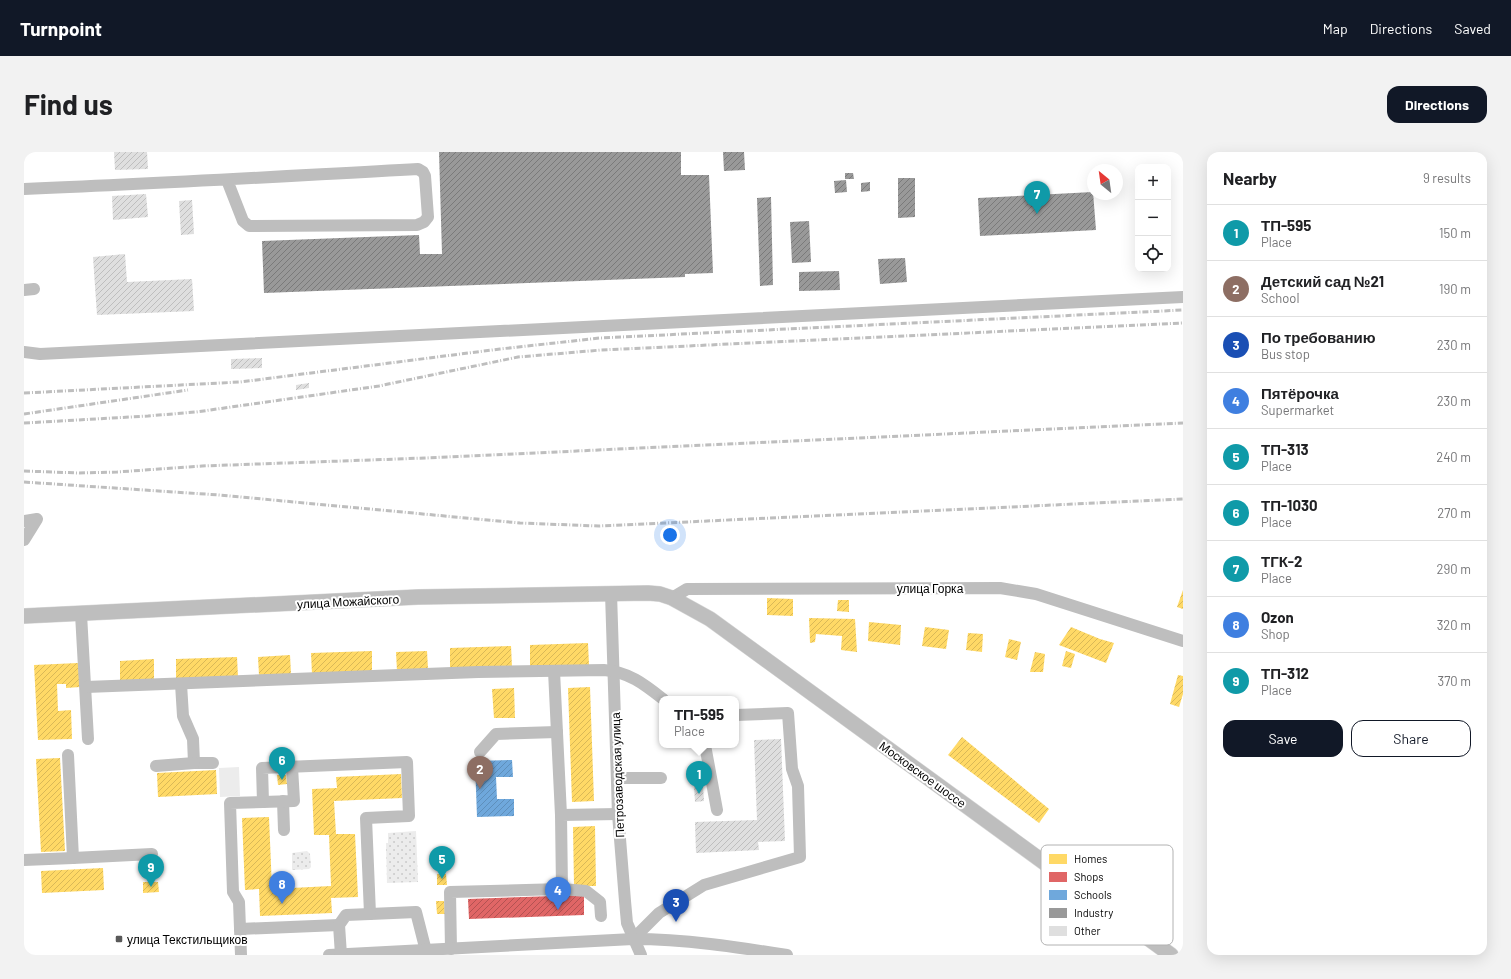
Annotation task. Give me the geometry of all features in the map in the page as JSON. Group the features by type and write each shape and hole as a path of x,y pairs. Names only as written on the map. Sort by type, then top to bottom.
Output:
{"main road":[{"name":"улица Можайского","path":"24,616 418,597 648,593 660,594 672,598"},
{"name":"Московское шоссе","path":"672,598 710,619 1041,860"},
{"name":"Московское шоссе","path":"1157,945 1171,955"}],"street":[{"path":"24,189 227,180 418,169 423,172 425,176 428,217 424,222 417,225 249,226 243,222 227,180"},
{"path":"24,352 40,354 1183,297"},
{"path":"24,521 37,519 24,540"},
{"name":"улица Горка","path":"672,598 687,589 1000,588 1036,594 1183,641"},
{"name":"Петрозаводская улица","path":"611,593 618,814 627,923 641,955"},
{"path":"82,614 88,738"},
{"path":"86,687 613,670 638,680 659,696"},
{"path":"554,671 561,815 562,889"},
{"path":"181,684 183,716 193,739 194,763"},
{"path":"633,939 659,913 704,885 800,857 798,786 792,769 788,713 739,715"},
{"path":"480,752 496,734 557,732"},
{"path":"706,748 717,810"},
{"path":"68,755 73,858"},
{"path":"263,802 262,768 407,762 410,816 366,818 370,914"},
{"path":"156,766 212,763"},
{"path":"241,955 239,902 233,892 230,803 294,801 292,767"},
{"path":"617,778 661,778"},
{"path":"283,801 284,830"},
{"path":"561,815 618,814"},
{"path":"24,860 152,854"},
{"path":"451,949 450,892 562,889 586,891 600,902 601,916"},
{"path":"341,955 340,925 346,915 416,912 426,953"},
{"path":"240,929 340,925"},
{"path":"329,955 426,953 451,949 633,939 661,939 729,946 787,955"}],"shaded area":[{"path":"239,767 240,796 220,797 219,768"},
{"path":"416,831 418,882 387,883 386,843 388,843 388,833"},
{"path":"307,851 310,854 311,867 309,869 292,870 292,853"}],"building: Homes":[{"path":"1183,590 1183,609 1177,607"},
{"path":"767,598 793,599 793,616 767,615"},
{"path":"838,600 849,600 849,612 837,611"},
{"path":"809,618 855,619 857,652 841,650 842,636 816,634 815,642 810,643"},
{"path":"869,622 901,625 900,645 868,641"},
{"path":"925,627 949,630 946,649 922,646"},
{"path":"1071,627 1114,643 1106,663 1059,645"},
{"path":"968,633 983,634 982,652 966,650"},
{"path":"1009,639 1021,642 1017,660 1005,657"},
{"path":"588,643 589,665 530,666 530,645"},
{"path":"511,646 512,667 450,668 450,648"},
{"path":"372,651 372,672 312,674 311,653"},
{"path":"427,651 428,669 397,671 396,652"},
{"path":"1066,651 1075,654 1071,668 1062,666"},
{"path":"1035,652 1045,654 1043,672 1030,672"},
{"path":"290,655 291,674 259,675 258,657"},
{"path":"237,657 238,677 176,679 176,659"},
{"path":"154,659 154,681 120,683 120,661"},
{"path":"78,663 80,687 66,688 66,684 57,684 58,711 71,710 72,739 38,740 34,665"},
{"path":"1178,675 1183,676 1183,694 1179,707 1170,704"},
{"path":"590,687 594,801 572,802 568,688"},
{"path":"514,688 515,718 494,718 492,689"},
{"path":"962,737 1049,809 1039,823 948,755"},
{"path":"60,758 65,851 41,852 36,759"},
{"path":"216,770 217,794 158,797 157,773"},
{"path":"401,774 402,798 334,801 336,834 355,834 358,897 331,898 332,913 260,916 259,889 245,890 242,818 269,817 272,889 331,886 329,835 314,835 312,789 337,788 336,777"},
{"path":"277,775 286,775 287,784 278,785"},
{"path":"595,826 596,886 574,886 573,827"},
{"path":"103,868 104,890 42,893 41,871"},
{"path":"437,874 446,874 447,885 437,885"},
{"path":"143,882 158,882 159,892 143,893"},
{"path":"436,901 444,901 445,914 437,914"}],"building: Shops":[{"path":"584,895 584,915 469,919 468,899"}],"building: Schools":[{"path":"512,760 513,777 496,777 497,799 514,799 514,816 477,817 475,761"}],"building: Industry":[{"path":"439,152 681,152 681,175 709,175 713,273 685,274 685,277 264,293 262,241 419,235 420,254 442,254"},
{"path":"723,152 744,152 745,170 724,171"},
{"path":"845,173 853,173 854,179 845,179"},
{"path":"898,178 915,178 915,217 898,218"},
{"path":"846,180 847,192 835,193 834,181"},
{"path":"870,182 870,191 861,192 861,183"},
{"path":"1087,192 1087,200 1094,200 1096,230 980,236 978,198"},
{"path":"771,197 773,285 760,286 757,198"},
{"path":"809,221 811,262 792,263 790,222"},
{"path":"905,258 907,282 880,284 878,259"},
{"path":"839,271 840,290 799,291 799,272"}],"building: Other":[{"path":"114,152 147,152 148,169 115,170"},
{"path":"146,194 148,217 113,220 112,196"},
{"path":"192,200 194,234 181,235 179,201"},
{"path":"125,254 127,282 192,279 194,311 97,315 93,257"},
{"path":"262,358 262,368 231,369 231,359"},
{"path":"309,383 309,388 296,390 296,385"},
{"path":"781,739 785,841 758,842 759,850 696,853 695,822 757,820 754,740"},
{"path":"694,786 703,786 704,801 695,802"}],"railway":[{"path":"24,393 240,382 500,349 600,338 1183,310"},
{"path":"24,423 196,412 379,386 518,357 601,350 1183,323"},
{"path":"24,414 188,390"},
{"path":"24,471 79,473 117,472 202,466 425,458 1183,423"},
{"path":"24,482 219,495 520,523 599,526 1183,499"}],"place":[{"name":"ТГК-2","path":"1037,214"},
{"name":"ТП-1030","path":"282,780"},
{"name":"Детский сад №21","path":"480,789"},
{"name":"ТП-595","path":"699,794"},
{"name":"ТП-313","path":"442,879"},
{"name":"ТП-312","path":"151,887"},
{"name":"Ozon","path":"282,904"},
{"name":"Пятёрочка","path":"558,910"},
{"name":"По требованию","path":"676,922"},
{"name":"улица Текстильщиков","path":"119,939"}]}
